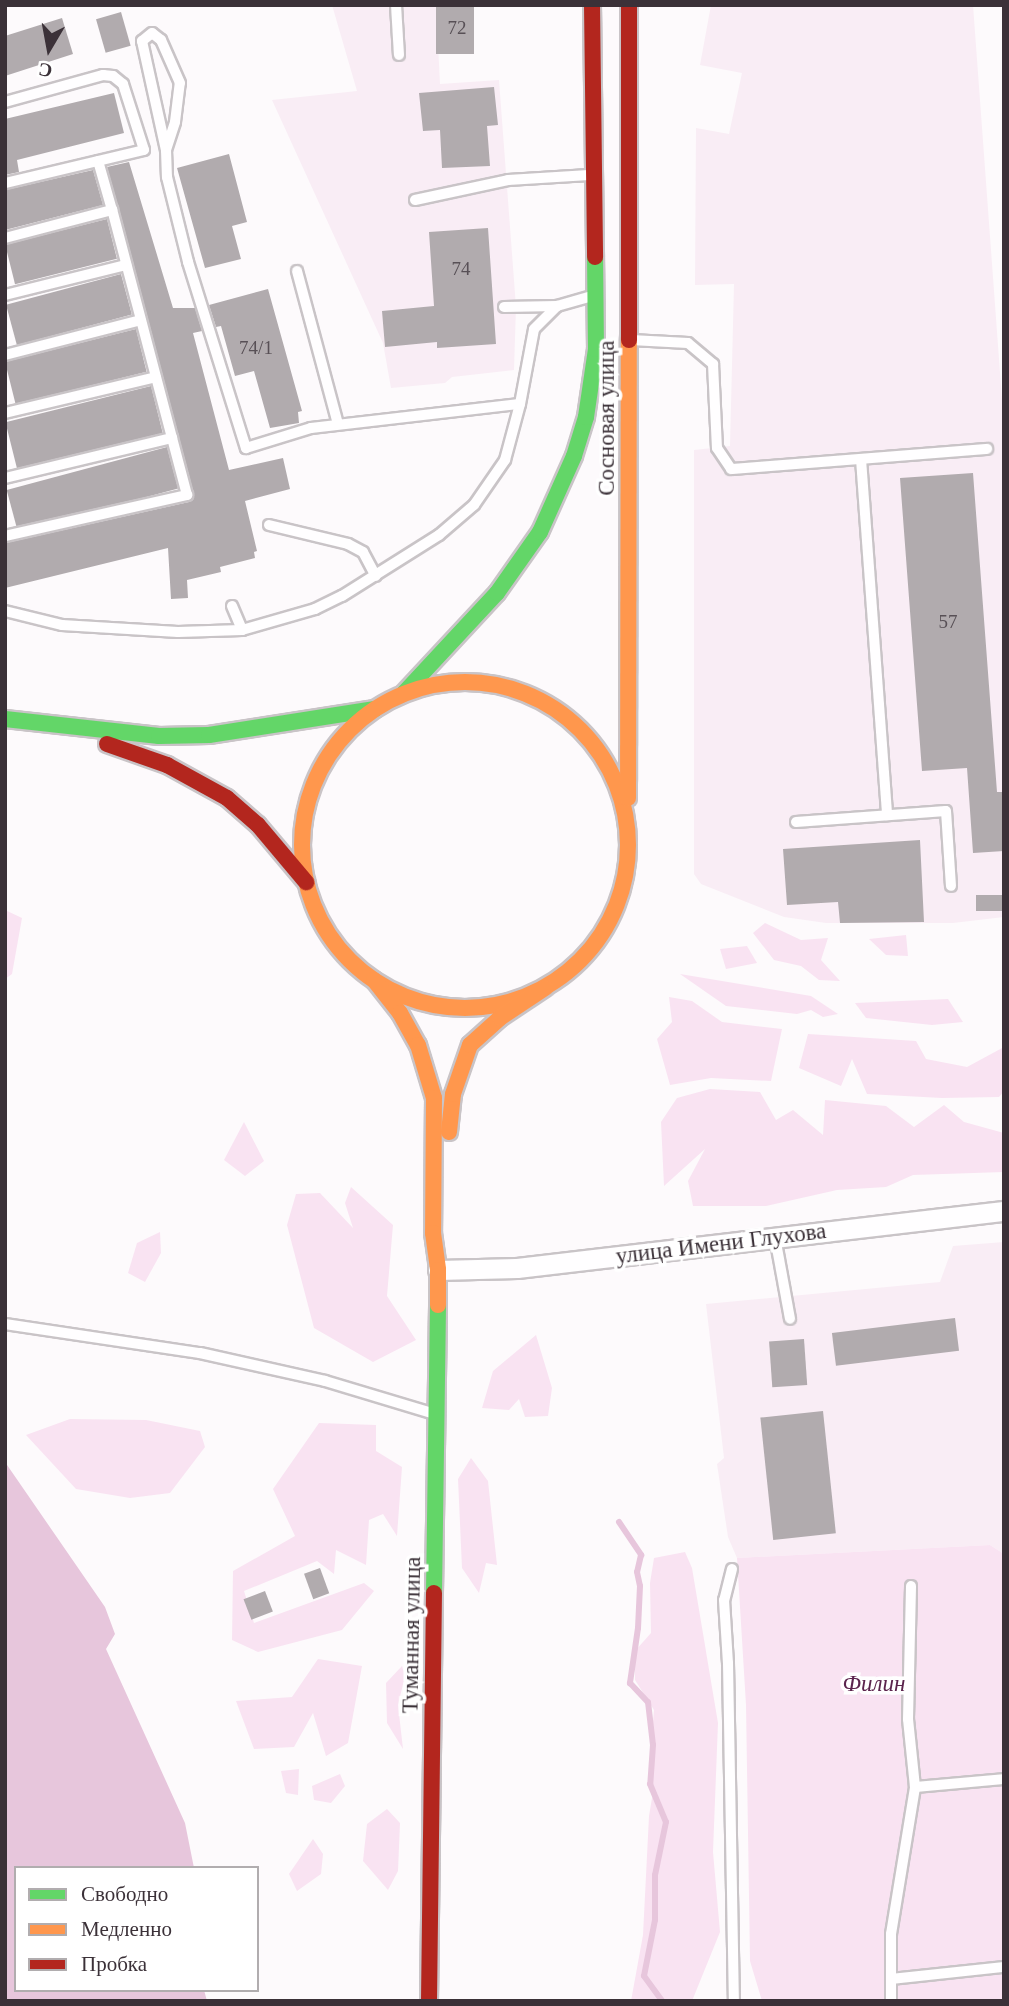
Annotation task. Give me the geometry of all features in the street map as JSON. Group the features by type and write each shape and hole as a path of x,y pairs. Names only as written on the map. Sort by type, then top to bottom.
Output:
{"main road":[{"name":"Сосновая улица","path":"403,694 497,593 540,532 574,456 586,417 595,360 596,295 592,5"},
{"name":"Сосновая улица","path":"628,831 629,5"},
{"path":"545,988 497,1005 446,1007 421,1002 374,980 355,965 324,927 306,882 302,832 314,784 339,741 376,708 403,694 432,685 463,681 493,684 523,692 550,705 575,724 601,755 623,801 628,831"},
{"path":"5,719 159,736 209,735 376,708"},
{"path":"49,725 167,765 227,798 258,825 306,882"},
{"name":"Туманная улица","path":"438,1270 449,1225 449,1132 453,1094 470,1045 582,959 610,921 625,877 628,831"},
{"name":"Туманная улица","path":"374,980 400,1013 418,1045 434,1098 433,1233 438,1270 429,2001"}],"street":[{"name":"улица Имени Глухова","path":"438,1270 517,1268 1004,1211"}],"lane":[{"path":"396,5 399,55"},
{"path":"166,150 175,122 180,83 162,40 152,33 142,41 166,150 167,177 188,262 246,448 311,428 520,404"},
{"path":"5,102 103,75 113,76 123,84 144,150 5,183"},
{"path":"5,536 187,495 98,161"},
{"path":"415,200 508,180 593,174"},
{"path":"5,238 112,210"},
{"path":"5,295 127,265"},
{"path":"297,271 338,424"},
{"path":"504,307 557,306 596,295"},
{"path":"5,611 62,625 177,632 242,629 314,609 376,576 439,535 474,505 505,460 520,404 534,329 557,306"},
{"path":"5,355 141,320"},
{"path":"630,340 688,343 713,364 717,448 732,470 988,449"},
{"path":"5,413 156,377"},
{"path":"5,478 172,438"},
{"path":"861,459 887,815"},
{"path":"269,525 348,544 363,552 376,576"},
{"path":"232,606 242,629"},
{"path":"796,822 946,811 951,886"},
{"path":"775,1237 790,1319"},
{"path":"5,1324 200,1353 325,1381 437,1414"},
{"path":"732,1569 724,1600 734,2001"},
{"path":"891,2001 891,1934 915,1787 908,1719 911,1586"},
{"path":"915,1787 1004,1779"},
{"path":"891,1979 1004,1967"}],"shaded area":[{"path":"332,5 436,5 440,84 499,80 516,307 514,370 452,377 445,383 391,388 383,343 272,100 357,91"},
{"path":"711,5 973,5 1004,427 1004,917 953,923 826,923 784,917 701,884 694,874 694,450 730,446 734,284 695,285 696,128 729,134 742,73 700,65"},
{"path":"1004,1242 1004,1554 990,1545 737,1558 728,1537 717,1464 724,1458 706,1304 940,1282 953,1246"},
{"path":"5,1462 105,1607 115,1634 106,1649 185,1823 194,1866 14,1866 14,1992 205,1992 207,2001 5,2001"}],"green space":[{"path":"5,910 22,918 12,974 5,979"},
{"path":"765,923 801,940 828,938 821,960 840,981 819,980 801,966 774,960 753,933"},
{"path":"906,935 908,956 886,955 869,939"},
{"path":"747,946 757,963 726,969 720,949"},
{"path":"680,974 811,996 838,1014 823,1017 811,1010 797,1014 726,1006"},
{"path":"669,997 692,1001 722,1022 782,1029 771,1081 711,1078 670,1085 657,1039 672,1022"},
{"path":"948,999 963,1022 932,1025 866,1018 855,1003"},
{"path":"808,1034 916,1041 926,1059 967,1067 1004,1047 1004,1091 999,1097 942,1098 867,1094 852,1059 841,1086 799,1068"},
{"path":"710,1089 760,1092 776,1120 793,1110 823,1135 825,1100 886,1106 914,1127 944,1105 964,1122 1004,1133 1004,1172 913,1175 886,1187 837,1190 766,1206 693,1206 688,1181 705,1149 664,1186 661,1122 677,1098"},
{"path":"244,1122 264,1161 245,1176 224,1160"},
{"path":"351,1187 393,1225 387,1296 416,1340 373,1362 314,1328 287,1225 296,1194 320,1193 353,1228 345,1203"},
{"path":"160,1232 161,1253 145,1282 128,1273 137,1243"},
{"path":"536,1335 552,1388 548,1416 525,1417 519,1399 509,1410 482,1408 493,1371"},
{"path":"70,1419 146,1420 200,1431 205,1447 170,1493 130,1498 76,1489 26,1435"},
{"path":"319,1423 376,1425 376,1451 402,1467 397,1536 383,1514 369,1520 366,1565 336,1550 334,1574 317,1561 244,1591 254,1623 364,1583 374,1591 342,1630 258,1652 232,1640 233,1571 295,1536 273,1489"},
{"path":"471,1458 488,1481 497,1565 486,1563 479,1593 462,1568 458,1479"},
{"name":"Филин","path":"990,1545 1004,1554 1004,2001 762,2001 750,1961 746,1705 737,1558"},
{"path":"685,1552 692,1568 718,1723 713,1852 720,1932 692,2001 631,2001 643,1935 649,1816 653,1792 650,1756 654,1710 635,1680 635,1651 651,1633 650,1583 654,1558"},
{"path":"318,1659 362,1666 348,1743 326,1756 313,1713 294,1747 254,1749 236,1701 292,1697"},
{"path":"402,1666 405,1676 398,1705 403,1749 387,1723 386,1683"},
{"path":"299,1769 298,1795 286,1793 281,1771"},
{"path":"340,1774 345,1786 331,1803 314,1800 312,1786"},
{"path":"387,1809 400,1823 398,1871 388,1890 363,1861 367,1824"},
{"path":"313,1839 323,1854 321,1874 297,1891 289,1874"}],"building":[{"path":"436,5 474,5 474,54 436,54"},
{"path":"121,12 131,46 106,53 96,19"},
{"path":"62,18 73,54 5,76 5,36"},
{"path":"494,87 498,125 487,126 490,166 442,168 440,130 423,131 419,93"},
{"path":"114,93 124,133 17,160 19,172 5,175 5,119"},
{"path":"229,154 247,222 232,226 241,259 205,268 177,168"},
{"path":"129,162 173,308 195,308 202,331 193,333 229,470 283,458 290,489 245,501 257,551 254,552 255,558 220,567 221,572 187,580 188,598 171,599 168,548 5,588 5,543 189,502 194,498 107,167"},
{"path":"93,170 103,205 5,230 5,190"},
{"path":"107,219 117,259 15,284 5,244"},
{"path":"488,228 496,344 437,348 437,342 385,347 382,311 434,306 429,232"},
{"path":"121,274 132,315 17,345 6,305"},
{"path":"268,289 302,411 298,412 299,423 270,428 254,371 235,376 221,326 216,327 209,305"},
{"path":"136,329 147,372 16,404 5,362"},
{"path":"151,386 163,434 17,470 5,422"},
{"path":"167,447 178,489 18,531 7,490"},
{"path":"973,473 997,792 1004,792 1004,851 973,853 967,768 922,771 900,478"},
{"path":"920,840 924,922 840,923 838,902 787,905 783,849"},
{"path":"976,895 1004,895 1004,911 976,911"},
{"path":"955,1318 959,1351 836,1366 832,1333"},
{"path":"804,1339 807,1385 772,1387 769,1341"},
{"path":"823,1411 836,1533 773,1540 760,1418"},
{"path":"320,1568 329,1593 313,1599 304,1574"},
{"path":"265,1591 273,1612 251,1620 244,1599"}],"waterway":[{"path":"619,1522 641,1555 637,1572 640,1586 638,1628 630,1683 648,1702 653,1745 650,1784 666,1822 655,1875 655,1920 644,1976 662,2001"}],"traffic: fast":[{"path":"404,693 497,593 540,532 574,456 586,417 596,349 595,257"},
{"path":"5,719 159,736 209,735 375,709"},
{"path":"434,1593 438,1305"}],"traffic: slow":[{"path":"628,798 629,340"},
{"path":"465,682 497,685 527,694 556,710 580,730 600,754 616,783 625,813 628,845 625,877 616,907 600,936 580,960 556,980 527,996 497,1005 465,1008 433,1005 403,996 374,980 350,960 330,936 314,907 305,877 302,845 305,813 314,783 330,754 350,730 374,710 403,694 433,685 465,682"},
{"path":"374,980 400,1013 418,1045 434,1098 433,1233 438,1270 438,1305"},
{"path":"449,1132 453,1094 470,1045 500,1018 545,988"}],"traffic: jam":[{"path":"592,5 595,257"},
{"path":"629,5 629,340"},
{"path":"107,744 167,765 227,798 258,825 306,882"},
{"path":"429,2001 434,1593"}]}
